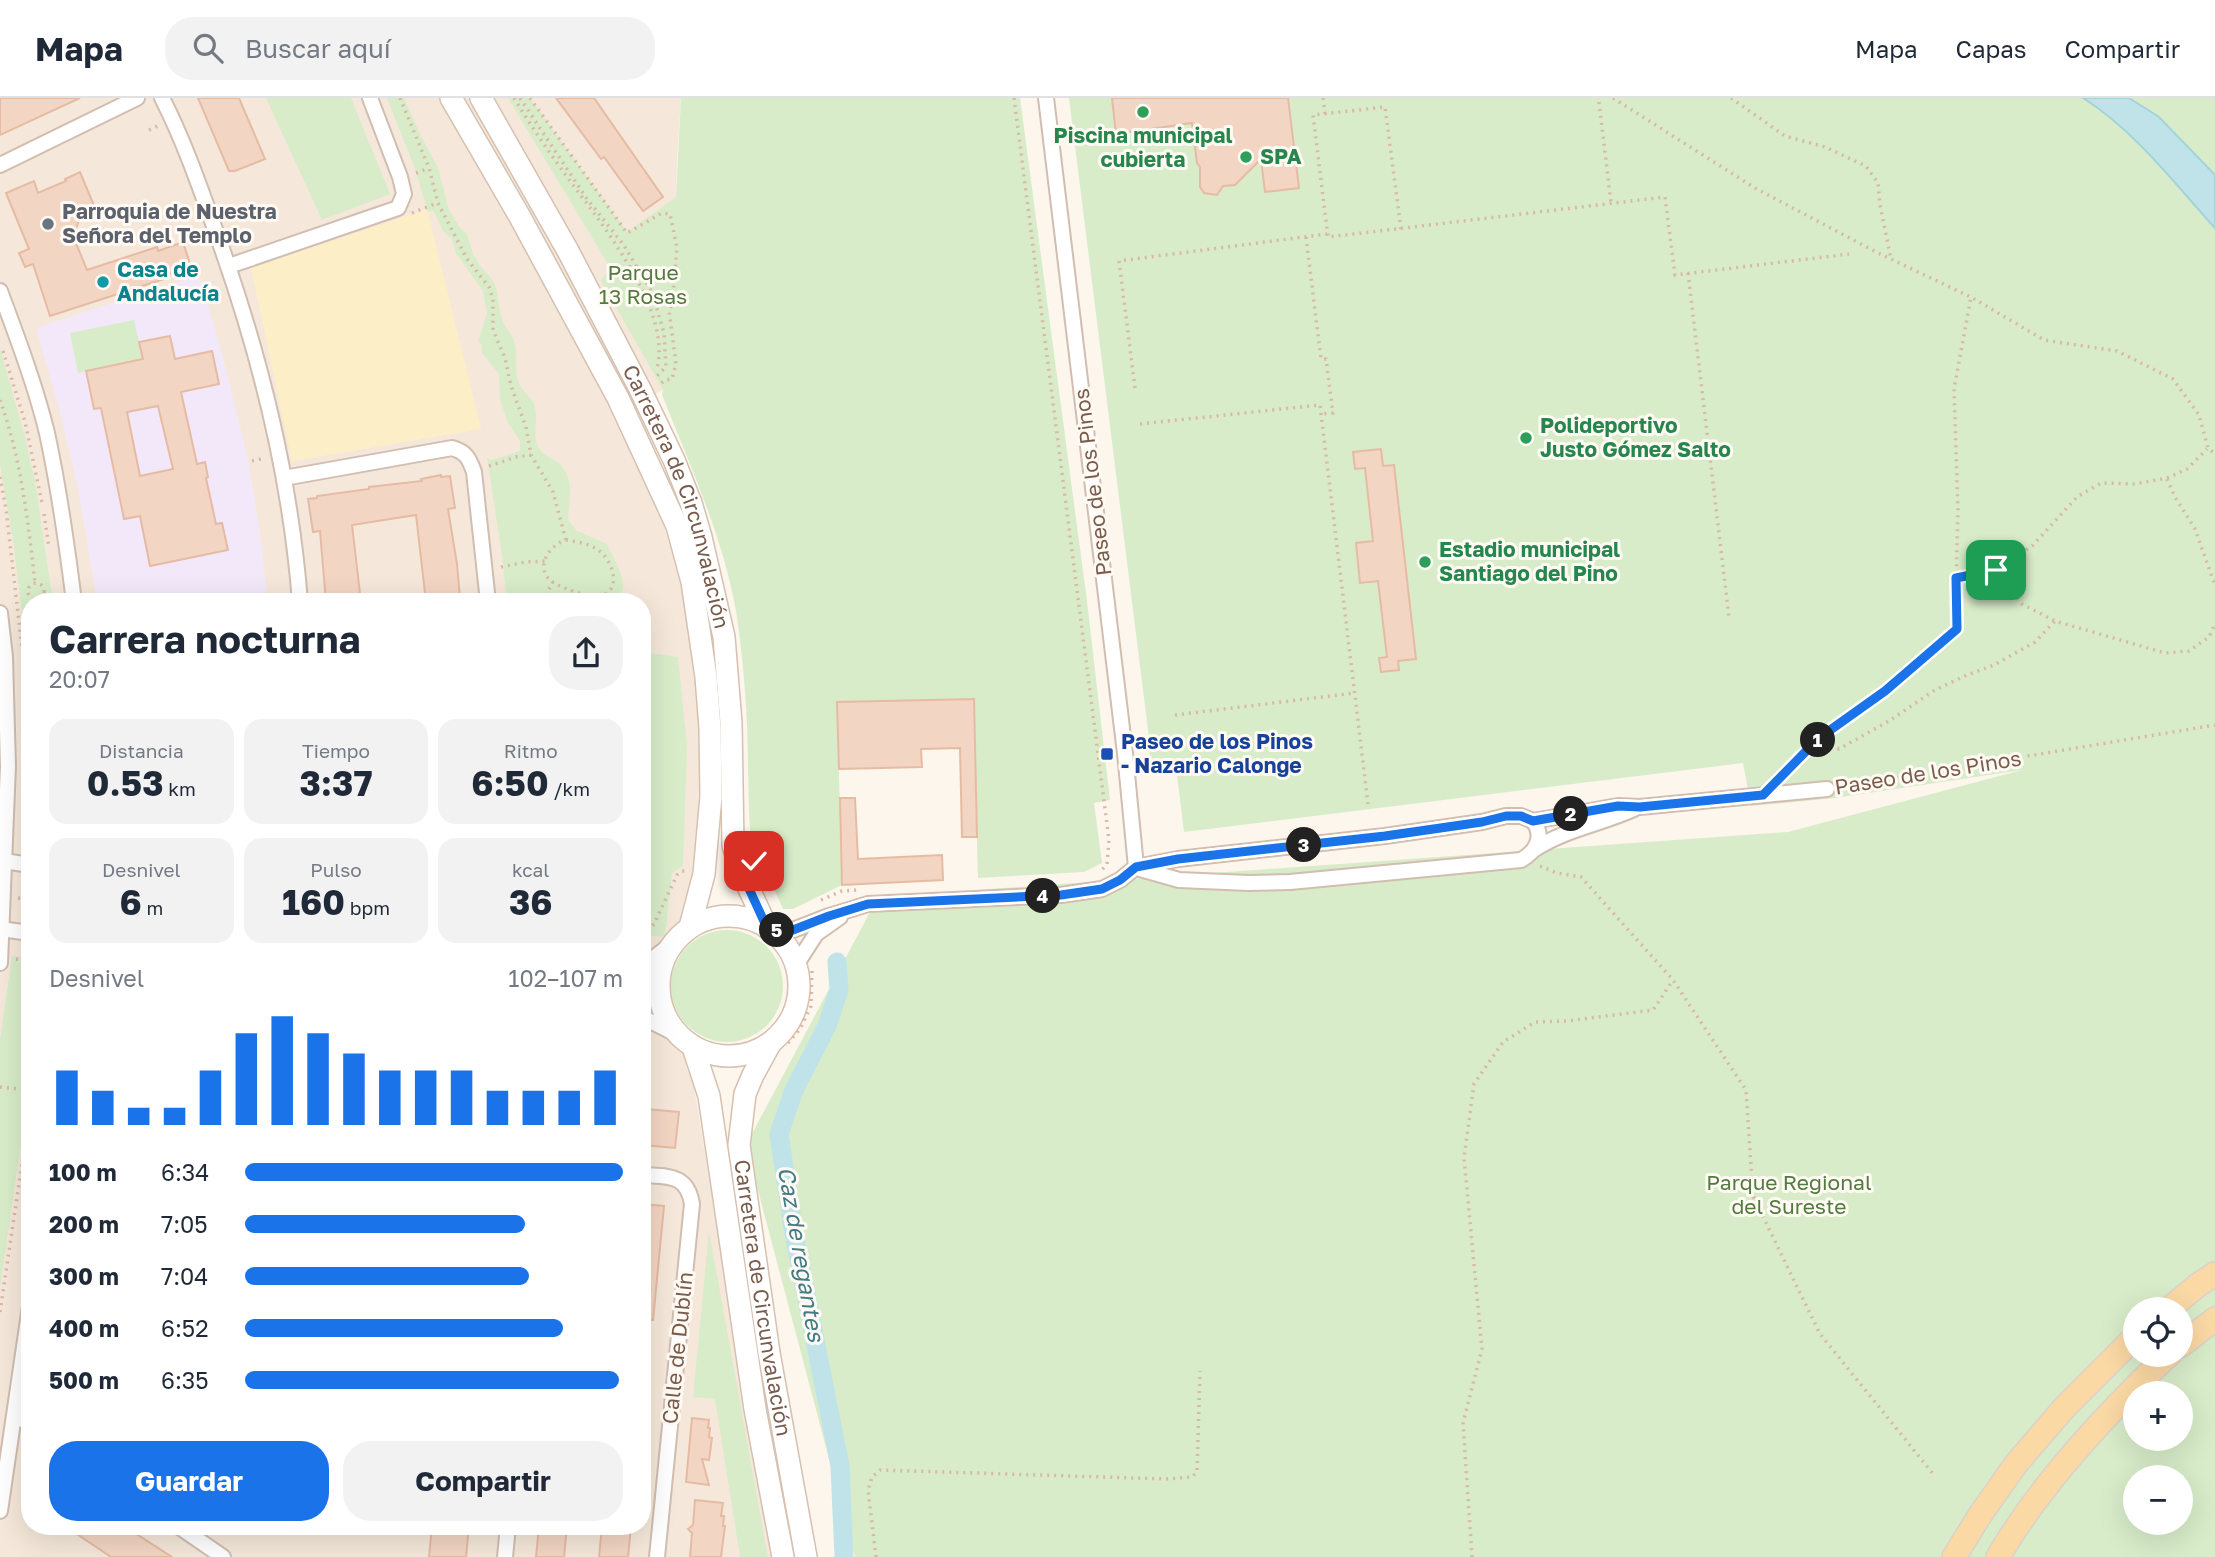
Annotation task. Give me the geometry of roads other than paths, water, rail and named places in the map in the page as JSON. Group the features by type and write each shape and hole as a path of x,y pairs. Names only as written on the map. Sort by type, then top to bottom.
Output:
{"main road":[{"name":"Carretera de Circunvalación","path":"451,98 520,217 618,398 677,526 692,582 706,677 711,796 705,874 682,934"},
{"name":"Carretera de Circunvalación","path":"481,98 568,251 650,387 691,503 724,637 729,682 733,845 740,869 769,929"},
{"path":"723,916 740,917 769,929 805,964 796,1009 778,1044 732,1056 712,1054 686,1040 669,1023 663,1010 659,981 661,967 682,934 706,920 723,916"},
{"name":"Carretera de Circunvalación","path":"686,1040 709,1096 755,1409 783,1557"},
{"name":"Carretera de Circunvalación","path":"778,1044 753,1075 745,1094 739,1145 769,1353 806,1557"},
{"path":"2184,1297 2215,1274"},
{"path":"2193,1336 2215,1319"},
{"path":"1954,1557 2016,1464 2064,1408 2123,1349"},
{"path":"1998,1557 2047,1483 2155,1367"}],"street":[{"path":"0,165 137,98"},
{"path":"162,98 189,156 229,266 258,365 284,478 299,593"},
{"path":"229,266 403,211 404,194 400,177 370,98"},
{"name":"Paseo de los Pinos","path":"1046,98 1136,867"},
{"path":"0,290 28,368 46,432 61,501 73,593"},
{"path":"284,478 452,448 463,451 474,472 487,593"},
{"path":"0,613 5,657 8,766 0,963"},
{"name":"Paseo de los Pinos","path":"769,929 793,930 868,904 1061,895 1102,889 1120,880 1136,867 1178,859 1385,836 1506,816 1521,816 1533,821 1618,806 1640,807 1827,789"},
{"name":"Paseo de los Pinos","path":"1136,867 1179,880 1249,883 1290,882 1521,860 1559,835 1640,807"},
{"path":"1533,821 1540,836 1535,849"},
{"path":"4,861 21,863"},
{"name":"Paseo de los Pinos","path":"805,964 816,934 852,908"},
{"path":"0,929 21,932"},
{"path":"651,960 682,934"},
{"path":"651,1022 686,1040"},
{"name":"Calle de Dublín","path":"651,1176 674,1178 682,1182 690,1193 692,1204 657,1557"},
{"path":"0,1511 21,1371"},
{"path":"15,1414 21,1418"},
{"path":"191,1535 223,1557"},
{"path":"505,1557 507,1535"}],"water":[{"path":"2083,98 2129,98 2159,117 2215,175 2215,228 2137,142"}],"waterway":[{"name":"Caz de regantes","path":"837,962 839,990 827,1026 794,1090 779,1134 794,1234 840,1466 844,1557"}],"place":[{"name":"Piscina municipal cubierta","path":"1143,112"},
{"name":"SPA","path":"1246,157"},
{"name":"Parroquia de Nuestra Señora del Templo","path":"48,224"},
{"name":"Casa de Andalucía","path":"103,282"},
{"name":"Polideportivo Justo Gómez Salto","path":"1526,438"},
{"name":"Estadio municipal Santiago del Pino","path":"1425,562"},
{"name":"Paseo de los Pinos - Nazario Calonge","path":"1107,754"}],"park label":[{"name":"Parque 13 Rosas","path":"643,285"},
{"name":"Parque Regional del Sureste","path":"1789,1195"}]}
